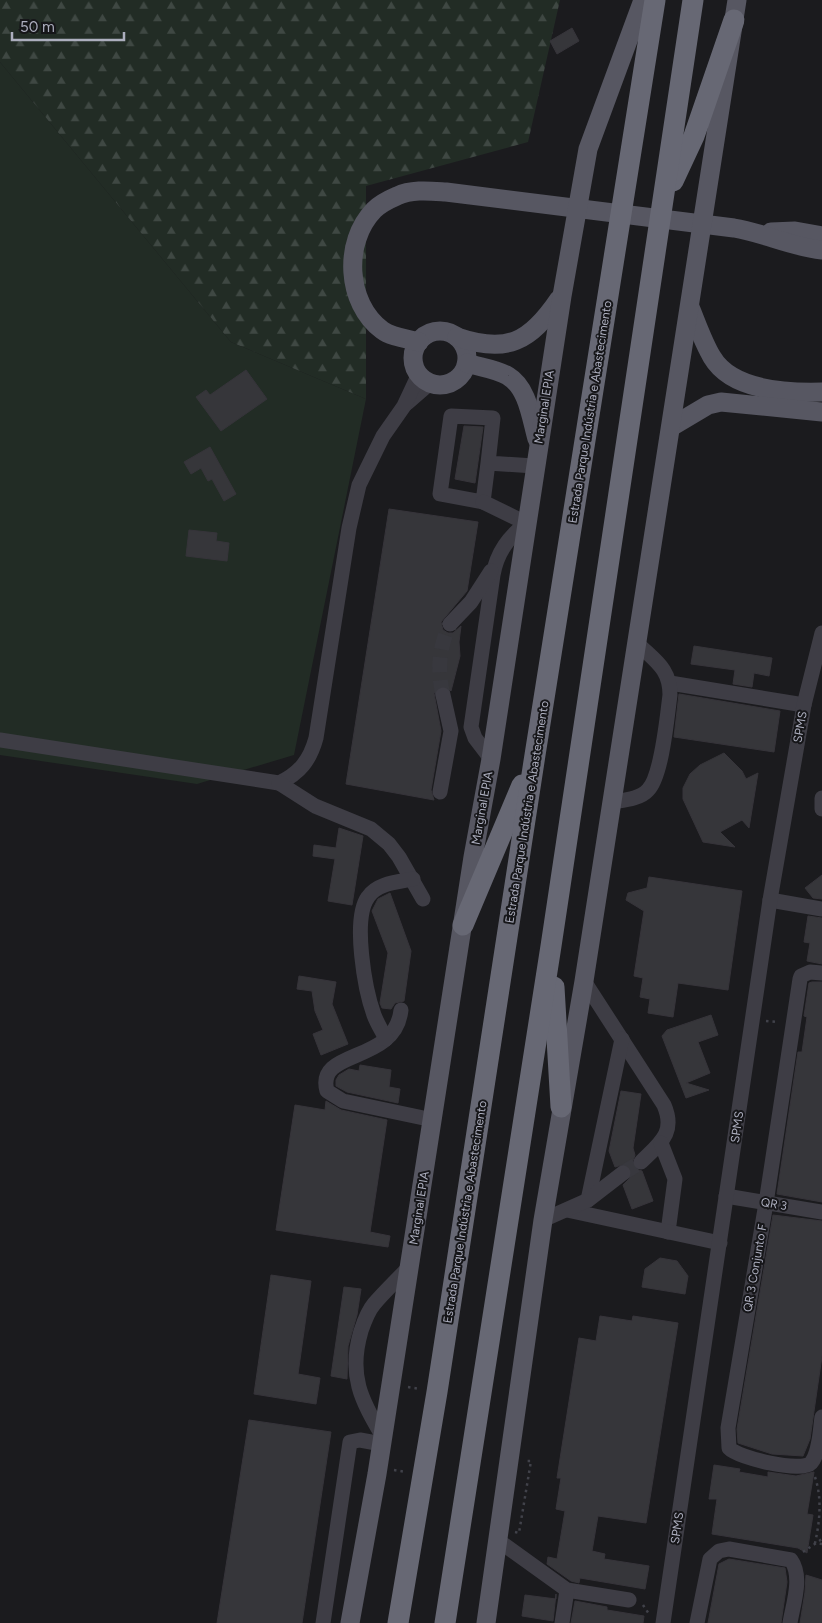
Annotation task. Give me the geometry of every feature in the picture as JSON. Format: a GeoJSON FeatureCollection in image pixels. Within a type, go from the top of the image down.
{"type":"FeatureCollection","features":[{"type":"Feature","properties":{"kind":"highway","name":"Estrada Parque Indústria e Abastecimento"},"geometry":{"type":"LineString","coordinates":[[398,1623],[437,1392],[535,755],[655,0]]}},
{"type":"Feature","properties":{"kind":"highway"},"geometry":{"type":"LineString","coordinates":[[445,1623],[551,946],[693,0]]}},
{"type":"Feature","properties":{"kind":"highway"},"geometry":{"type":"LineString","coordinates":[[663,201],[694,136],[736,10]]}},
{"type":"Feature","properties":{"kind":"highway"},"geometry":{"type":"LineString","coordinates":[[463,925],[535,755]]}},
{"type":"Feature","properties":{"kind":"highway"},"geometry":{"type":"LineString","coordinates":[[551,946],[561,1107]]}},
{"type":"Feature","properties":{"kind":"main road","name":"Marginal EPIA"},"geometry":{"type":"LineString","coordinates":[[350,1623],[382,1440],[473,857],[491,759],[534,466],[588,149],[643,0]]}},
{"type":"Feature","properties":{"kind":"main road"},"geometry":{"type":"LineString","coordinates":[[486,1623],[499,1541],[542,1220],[584,981],[736,10]]}},
{"type":"Feature","properties":{"kind":"main road"},"geometry":{"type":"LineString","coordinates":[[419,342],[383,332],[366,314],[355,291],[353,248],[359,232],[374,209],[398,195],[417,190],[734,228],[760,232],[792,244],[821,246]]}},
{"type":"Feature","properties":{"kind":"main road"},"geometry":{"type":"LineString","coordinates":[[457,337],[463,344],[467,362],[462,374],[454,382],[442,385],[424,379],[414,364],[414,352],[419,342],[427,335],[436,332],[447,332],[478,344],[504,345],[521,338],[538,327],[562,296]]}},
{"type":"Feature","properties":{"kind":"main road"},"geometry":{"type":"LineString","coordinates":[[690,307],[712,358],[730,377],[747,385],[802,393],[822,392]]}},
{"type":"Feature","properties":{"kind":"main road"},"geometry":{"type":"LineString","coordinates":[[467,362],[508,376],[520,388],[527,403],[538,445]]}},
{"type":"Feature","properties":{"kind":"main road"},"geometry":{"type":"LineString","coordinates":[[671,428],[708,405],[721,402],[822,412]]}},
{"type":"Feature","properties":{"kind":"street"},"geometry":{"type":"LineString","coordinates":[[279,783],[294,776],[312,753],[322,706],[349,528],[357,491],[367,465],[383,436],[424,379]]}},
{"type":"Feature","properties":{"kind":"street"},"geometry":{"type":"LineString","coordinates":[[450,624],[471,602],[510,536],[526,523],[483,502],[440,494],[451,416],[493,418],[483,502]]}},
{"type":"Feature","properties":{"kind":"street"},"geometry":{"type":"LineString","coordinates":[[488,463],[534,466]]}},
{"type":"Feature","properties":{"kind":"street"},"geometry":{"type":"LineString","coordinates":[[491,759],[472,733],[471,722],[495,563]]}},
{"type":"Feature","properties":{"kind":"street","name":"SPMS"},"geometry":{"type":"LineString","coordinates":[[663,1623],[770,900],[804,705],[822,633]]}},
{"type":"Feature","properties":{"kind":"street"},"geometry":{"type":"LineString","coordinates":[[612,802],[638,797],[648,791],[656,779],[670,695],[670,683],[665,670],[637,644]]}},
{"type":"Feature","properties":{"kind":"street"},"geometry":{"type":"LineString","coordinates":[[670,683],[804,705]]}},
{"type":"Feature","properties":{"kind":"street"},"geometry":{"type":"LineString","coordinates":[[440,792],[450,726],[443,695]]}},
{"type":"Feature","properties":{"kind":"street"},"geometry":{"type":"LineString","coordinates":[[450,726],[472,733]]}},
{"type":"Feature","properties":{"kind":"street"},"geometry":{"type":"LineString","coordinates":[[0,740],[279,783],[315,806],[372,829],[389,844],[413,879],[423,898]]}},
{"type":"Feature","properties":{"kind":"street"},"geometry":{"type":"LineString","coordinates":[[822,798],[822,808]]}},
{"type":"Feature","properties":{"kind":"street"},"geometry":{"type":"LineString","coordinates":[[386,1039],[374,1016],[367,989],[361,927],[363,907],[367,897],[373,891],[384,885],[413,879]]}},
{"type":"Feature","properties":{"kind":"street"},"geometry":{"type":"LineString","coordinates":[[770,900],[822,909]]}},
{"type":"Feature","properties":{"kind":"street","name":"QR 3 Conjunto F"},"geometry":{"type":"LineString","coordinates":[[822,973],[810,972],[801,976],[728,1428],[729,1448],[739,1455],[802,1467],[812,1462],[816,1453],[822,1417]]}},
{"type":"Feature","properties":{"kind":"street"},"geometry":{"type":"LineString","coordinates":[[584,981],[668,1114],[669,1125],[666,1135],[661,1143],[641,1162]]}},
{"type":"Feature","properties":{"kind":"street"},"geometry":{"type":"LineString","coordinates":[[401,1010],[396,1029],[386,1039],[362,1054],[334,1064],[330,1068],[326,1075],[327,1091],[343,1101],[433,1120]]}},
{"type":"Feature","properties":{"kind":"street"},"geometry":{"type":"LineString","coordinates":[[588,1200],[622,1040]]}},
{"type":"Feature","properties":{"kind":"street"},"geometry":{"type":"LineString","coordinates":[[661,1143],[675,1179],[668,1232]]}},
{"type":"Feature","properties":{"kind":"street"},"geometry":{"type":"LineString","coordinates":[[542,1220],[588,1200],[623,1173]]}},
{"type":"Feature","properties":{"kind":"street","name":"QR 3"},"geometry":{"type":"LineString","coordinates":[[726,1196],[822,1212]]}},
{"type":"Feature","properties":{"kind":"street"},"geometry":{"type":"LineString","coordinates":[[567,1210],[720,1242]]}},
{"type":"Feature","properties":{"kind":"street"},"geometry":{"type":"LineString","coordinates":[[323,1623],[350,1442],[382,1440],[365,1407],[358,1387],[355,1370],[358,1343],[364,1323],[373,1305],[409,1267]]}},
{"type":"Feature","properties":{"kind":"street"},"geometry":{"type":"LineString","coordinates":[[499,1541],[567,1590],[629,1600]]}},
{"type":"Feature","properties":{"kind":"street"},"geometry":{"type":"LineString","coordinates":[[697,1623],[707,1569],[714,1554],[729,1549],[791,1560],[796,1569],[797,1578],[790,1623]]}},
{"type":"Feature","properties":{"kind":"street"},"geometry":{"type":"LineString","coordinates":[[562,1623],[567,1590]]}},
{"type":"Feature","properties":{"kind":"path"},"geometry":{"type":"LineString","coordinates":[[752,1019],[793,1024]]}},
{"type":"Feature","properties":{"kind":"path"},"geometry":{"type":"LineString","coordinates":[[523,1519],[532,1461],[525,1461],[524,1470]]}},
{"type":"Feature","properties":{"kind":"path"},"geometry":{"type":"LineString","coordinates":[[518,1515],[521,1488]]}},
{"type":"Feature","properties":{"kind":"path"},"geometry":{"type":"LineString","coordinates":[[815,1543],[821,1516],[820,1489],[822,1489]]}},
{"type":"Feature","properties":{"kind":"path"},"geometry":{"type":"LineString","coordinates":[[791,1560],[822,1539]]}},
{"type":"Feature","properties":{"kind":"path"},"geometry":{"type":"LineString","coordinates":[[815,1543],[822,1544]]}},
{"type":"Feature","properties":{"kind":"green space"},"geometry":{"type":"Polygon","coordinates":[[[0,0],[560,0],[528,142],[366,186],[366,399],[231,342],[0,62],[0,0]]]}},
{"type":"Feature","properties":{"kind":"green space"},"geometry":{"type":"Polygon","coordinates":[[[0,62],[231,342],[366,399],[294,755],[197,784],[0,755],[0,62]]]}},
{"type":"Feature","properties":{"kind":"building"},"geometry":{"type":"Polygon","coordinates":[[[572,28],[579,41],[557,54],[550,41],[572,28]]]}},
{"type":"Feature","properties":{"kind":"building"},"geometry":{"type":"Polygon","coordinates":[[[246,370],[267,399],[221,431],[196,397],[206,390],[210,395],[246,370]]]}},
{"type":"Feature","properties":{"kind":"building"},"geometry":{"type":"Polygon","coordinates":[[[464,426],[483,427],[475,483],[455,479],[464,426]]]}},
{"type":"Feature","properties":{"kind":"building"},"geometry":{"type":"Polygon","coordinates":[[[210,447],[236,494],[224,501],[212,479],[208,481],[201,468],[191,474],[184,462],[210,447]]]}},
{"type":"Feature","properties":{"kind":"building"},"geometry":{"type":"Polygon","coordinates":[[[389,509],[478,522],[467,591],[441,622],[443,630],[448,633],[453,633],[461,626],[460,656],[451,691],[446,686],[441,686],[434,693],[441,731],[431,790],[434,800],[346,784],[389,509]]]}},
{"type":"Feature","properties":{"kind":"building"},"geometry":{"type":"Polygon","coordinates":[[[189,530],[217,533],[216,541],[229,543],[227,561],[186,556],[189,530]]]}},
{"type":"Feature","properties":{"kind":"building"},"geometry":{"type":"Polygon","coordinates":[[[694,646],[772,658],[769,676],[754,673],[752,687],[733,684],[735,670],[691,664],[694,646]]]}},
{"type":"Feature","properties":{"kind":"building"},"geometry":{"type":"Polygon","coordinates":[[[679,694],[780,711],[774,752],[674,737],[679,694]]]}},
{"type":"Feature","properties":{"kind":"building"},"geometry":{"type":"Polygon","coordinates":[[[724,753],[742,771],[746,779],[758,773],[749,828],[742,820],[720,832],[735,847],[703,842],[683,799],[683,788],[690,774],[700,765],[724,753]]]}},
{"type":"Feature","properties":{"kind":"building"},"geometry":{"type":"Polygon","coordinates":[[[339,828],[363,836],[352,905],[328,901],[335,859],[313,856],[314,845],[336,848],[339,828]]]}},
{"type":"Feature","properties":{"kind":"building"},"geometry":{"type":"Polygon","coordinates":[[[822,875],[822,899],[813,898],[805,888],[822,875]]]}},
{"type":"Feature","properties":{"kind":"building"},"geometry":{"type":"Polygon","coordinates":[[[649,877],[742,891],[728,990],[678,983],[673,1017],[648,1013],[650,999],[640,997],[643,978],[634,976],[644,911],[626,900],[628,893],[647,888],[649,877]]]}},
{"type":"Feature","properties":{"kind":"building"},"geometry":{"type":"Polygon","coordinates":[[[390,893],[411,951],[404,1001],[395,1003],[391,1009],[382,1008],[380,1003],[388,953],[372,911],[378,899],[390,893]]]}},
{"type":"Feature","properties":{"kind":"building"},"geometry":{"type":"Polygon","coordinates":[[[808,916],[822,918],[822,964],[807,961],[810,943],[804,942],[808,916]]]}},
{"type":"Feature","properties":{"kind":"building"},"geometry":{"type":"Polygon","coordinates":[[[299,976],[336,982],[332,1004],[348,1044],[321,1055],[313,1034],[323,1030],[315,1011],[312,991],[297,989],[299,976]]]}},
{"type":"Feature","properties":{"kind":"building"},"geometry":{"type":"Polygon","coordinates":[[[822,982],[822,1202],[777,1194],[798,1052],[802,1052],[807,1017],[804,1016],[809,983],[822,982]]]}},
{"type":"Feature","properties":{"kind":"building"},"geometry":{"type":"Polygon","coordinates":[[[711,1015],[718,1035],[698,1042],[710,1073],[686,1083],[709,1090],[686,1098],[662,1036],[667,1030],[711,1015]]]}},
{"type":"Feature","properties":{"kind":"building"},"geometry":{"type":"Polygon","coordinates":[[[360,1065],[391,1070],[389,1087],[400,1089],[398,1103],[347,1092],[336,1086],[336,1080],[339,1075],[349,1069],[359,1071],[360,1065]]]}},
{"type":"Feature","properties":{"kind":"building"},"geometry":{"type":"Polygon","coordinates":[[[621,1091],[641,1094],[633,1148],[635,1155],[632,1164],[635,1169],[642,1171],[653,1201],[632,1209],[623,1185],[631,1177],[632,1171],[626,1164],[615,1167],[609,1151],[621,1091]]]}},
{"type":"Feature","properties":{"kind":"building"},"geometry":{"type":"Polygon","coordinates":[[[326,1101],[341,1110],[387,1120],[370,1232],[390,1236],[388,1247],[276,1230],[295,1105],[325,1110],[326,1101]]]}},
{"type":"Feature","properties":{"kind":"building"},"geometry":{"type":"Polygon","coordinates":[[[773,1215],[822,1221],[822,1356],[810,1439],[803,1456],[772,1454],[738,1443],[737,1429],[773,1215]]]}},
{"type":"Feature","properties":{"kind":"building"},"geometry":{"type":"Polygon","coordinates":[[[660,1258],[677,1261],[688,1276],[685,1294],[642,1287],[645,1269],[660,1258]]]}},
{"type":"Feature","properties":{"kind":"building"},"geometry":{"type":"Polygon","coordinates":[[[271,1275],[311,1281],[298,1374],[320,1378],[316,1404],[254,1394],[271,1275]]]}},
{"type":"Feature","properties":{"kind":"building"},"geometry":{"type":"Polygon","coordinates":[[[344,1287],[361,1289],[357,1315],[348,1346],[347,1379],[331,1376],[344,1287]]]}},
{"type":"Feature","properties":{"kind":"building"},"geometry":{"type":"Polygon","coordinates":[[[600,1316],[632,1321],[633,1316],[678,1323],[646,1523],[598,1516],[592,1551],[605,1554],[604,1559],[649,1566],[645,1589],[580,1578],[579,1583],[571,1581],[547,1564],[548,1557],[557,1559],[565,1511],[556,1509],[561,1478],[557,1478],[579,1338],[596,1341],[600,1316]]]}},
{"type":"Feature","properties":{"kind":"building"},"geometry":{"type":"Polygon","coordinates":[[[249,1420],[331,1432],[302,1623],[217,1623],[249,1420]]]}},
{"type":"Feature","properties":{"kind":"building"},"geometry":{"type":"Polygon","coordinates":[[[714,1465],[740,1469],[739,1472],[768,1477],[768,1472],[796,1476],[814,1472],[807,1514],[813,1515],[807,1553],[798,1548],[712,1534],[717,1499],[709,1499],[714,1465]]]}},
{"type":"Feature","properties":{"kind":"building"},"geometry":{"type":"Polygon","coordinates":[[[729,1559],[785,1568],[787,1582],[781,1623],[708,1623],[719,1564],[729,1559]]]}},
{"type":"Feature","properties":{"kind":"building"},"geometry":{"type":"Polygon","coordinates":[[[806,1575],[822,1580],[822,1623],[800,1623],[806,1575]]]}},
{"type":"Feature","properties":{"kind":"building"},"geometry":{"type":"Polygon","coordinates":[[[525,1595],[555,1599],[553,1621],[522,1616],[525,1595]]]}},
{"type":"Feature","properties":{"kind":"building"},"geometry":{"type":"Polygon","coordinates":[[[575,1601],[607,1607],[607,1610],[644,1616],[643,1623],[571,1623],[575,1601]]]}},
{"type":"Feature","properties":{"kind":"tunnel"},"geometry":{"type":"LineString","coordinates":[[443,695],[440,659],[443,641],[450,624]]}},
{"type":"Feature","properties":{"kind":"tunnel"},"geometry":{"type":"LineString","coordinates":[[623,1173],[641,1162]]}}]}
